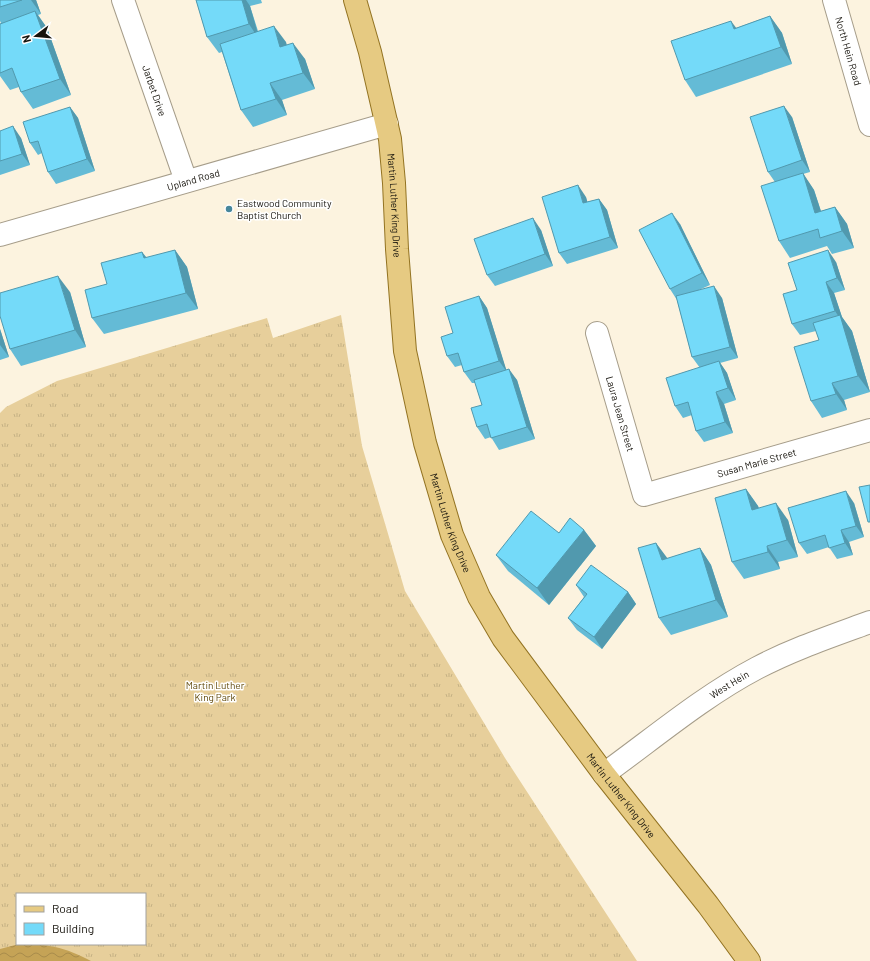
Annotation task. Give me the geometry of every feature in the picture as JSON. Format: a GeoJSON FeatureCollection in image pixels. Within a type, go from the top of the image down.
{"type":"FeatureCollection","features":[{"type":"Feature","properties":{"kind":"main road","name":"Martin Luther King Drive"},"geometry":{"type":"LineString","coordinates":[[355,0],[370,52],[387,124],[394,183],[397,249],[405,351],[425,443],[452,536],[479,598],[503,638],[604,774],[708,905],[749,961]]}},
{"type":"Feature","properties":{"kind":"street","name":"Jarbet Drive"},"geometry":{"type":"LineString","coordinates":[[123,0],[186,182]]}},
{"type":"Feature","properties":{"kind":"street","name":"North Hein Road"},"geometry":{"type":"LineString","coordinates":[[834,0],[870,125]]}},
{"type":"Feature","properties":{"kind":"street","name":"Upland Road"},"geometry":{"type":"LineString","coordinates":[[0,235],[387,124]]}},
{"type":"Feature","properties":{"kind":"street","name":"Laura Jean Street"},"geometry":{"type":"LineString","coordinates":[[596,333],[644,495]]}},
{"type":"Feature","properties":{"kind":"street","name":"Susan Marie Street"},"geometry":{"type":"LineString","coordinates":[[644,495],[870,430]]}},
{"type":"Feature","properties":{"kind":"street","name":"West Hein"},"geometry":{"type":"LineString","coordinates":[[604,774],[691,709],[756,668],[793,650],[870,622]]}},
{"type":"Feature","properties":{"kind":"green space","name":"Martin Luther King Park"},"geometry":{"type":"Polygon","coordinates":[[[341,315],[362,446],[405,591],[505,758],[637,961],[0,961],[0,413],[6,407],[57,381],[267,318],[273,338],[341,315]]]}},
{"type":"Feature","properties":{"kind":"water"},"geometry":{"type":"Polygon","coordinates":[[[16,945],[56,947],[73,952],[91,961],[0,961],[0,949],[16,945]]]}},
{"type":"Feature","properties":{"kind":"building"},"geometry":{"type":"Polygon","coordinates":[[[0,0],[22,0],[0,7],[0,0]]]}},
{"type":"Feature","properties":{"kind":"building"},"geometry":{"type":"Polygon","coordinates":[[[196,0],[242,0],[249,24],[207,37],[196,0]]]}},
{"type":"Feature","properties":{"kind":"building"},"geometry":{"type":"Polygon","coordinates":[[[35,11],[60,79],[21,92],[12,68],[0,73],[0,24],[35,11]]]}},
{"type":"Feature","properties":{"kind":"building"},"geometry":{"type":"Polygon","coordinates":[[[770,16],[781,47],[685,80],[671,41],[731,21],[734,29],[770,16]]]}},
{"type":"Feature","properties":{"kind":"building"},"geometry":{"type":"Polygon","coordinates":[[[274,26],[280,47],[293,43],[303,73],[270,83],[276,99],[241,110],[220,44],[274,26]]]}},
{"type":"Feature","properties":{"kind":"building"},"geometry":{"type":"Polygon","coordinates":[[[784,106],[802,160],[768,172],[750,117],[784,106]]]}},
{"type":"Feature","properties":{"kind":"building"},"geometry":{"type":"Polygon","coordinates":[[[70,107],[87,159],[48,172],[38,141],[30,143],[23,122],[70,107]]]}},
{"type":"Feature","properties":{"kind":"building"},"geometry":{"type":"Polygon","coordinates":[[[13,126],[22,154],[0,161],[0,131],[13,126]]]}},
{"type":"Feature","properties":{"kind":"building"},"geometry":{"type":"Polygon","coordinates":[[[803,173],[815,213],[835,207],[842,231],[820,238],[818,229],[779,241],[761,186],[803,173]]]}},
{"type":"Feature","properties":{"kind":"building"},"geometry":{"type":"Polygon","coordinates":[[[578,185],[583,203],[599,199],[610,237],[559,253],[542,197],[578,185]]]}},
{"type":"Feature","properties":{"kind":"building"},"geometry":{"type":"Polygon","coordinates":[[[672,213],[702,273],[670,289],[639,230],[672,213]]]}},
{"type":"Feature","properties":{"kind":"building"},"geometry":{"type":"Polygon","coordinates":[[[533,218],[545,254],[487,275],[474,239],[533,218]]]}},
{"type":"Feature","properties":{"kind":"building"},"geometry":{"type":"Polygon","coordinates":[[[175,250],[186,293],[92,318],[85,290],[107,284],[101,263],[142,252],[144,258],[175,250]]]}},
{"type":"Feature","properties":{"kind":"building"},"geometry":{"type":"Polygon","coordinates":[[[828,250],[837,278],[826,282],[835,311],[792,324],[783,294],[797,290],[788,263],[828,250]]]}},
{"type":"Feature","properties":{"kind":"building"},"geometry":{"type":"Polygon","coordinates":[[[58,276],[75,330],[10,349],[0,316],[0,293],[58,276]]]}},
{"type":"Feature","properties":{"kind":"building"},"geometry":{"type":"Polygon","coordinates":[[[714,286],[730,347],[692,357],[676,296],[714,286]]]}},
{"type":"Feature","properties":{"kind":"building"},"geometry":{"type":"Polygon","coordinates":[[[479,296],[499,361],[464,372],[458,353],[447,356],[441,337],[453,333],[445,307],[479,296]]]}},
{"type":"Feature","properties":{"kind":"building"},"geometry":{"type":"Polygon","coordinates":[[[840,315],[858,376],[832,383],[836,394],[811,401],[794,347],[819,340],[813,323],[840,315]]]}},
{"type":"Feature","properties":{"kind":"building"},"geometry":{"type":"Polygon","coordinates":[[[719,361],[728,388],[716,392],[725,422],[696,431],[688,402],[675,406],[666,378],[719,361]]]}},
{"type":"Feature","properties":{"kind":"building"},"geometry":{"type":"Polygon","coordinates":[[[509,369],[527,427],[491,438],[487,424],[477,427],[471,408],[482,405],[474,380],[509,369]]]}},
{"type":"Feature","properties":{"kind":"building"},"geometry":{"type":"Polygon","coordinates":[[[870,485],[870,522],[868,522],[859,487],[870,485]]]}},
{"type":"Feature","properties":{"kind":"building"},"geometry":{"type":"Polygon","coordinates":[[[746,489],[752,510],[776,503],[787,540],[767,546],[768,552],[732,562],[715,498],[746,489]]]}},
{"type":"Feature","properties":{"kind":"building"},"geometry":{"type":"Polygon","coordinates":[[[846,491],[856,526],[841,530],[845,543],[829,548],[825,535],[799,543],[788,508],[846,491]]]}},
{"type":"Feature","properties":{"kind":"building"},"geometry":{"type":"Polygon","coordinates":[[[531,511],[559,533],[570,518],[584,530],[537,588],[496,555],[531,511]]]}},
{"type":"Feature","properties":{"kind":"building"},"geometry":{"type":"Polygon","coordinates":[[[656,543],[662,560],[700,548],[716,600],[659,618],[638,548],[656,543]]]}},
{"type":"Feature","properties":{"kind":"building"},"geometry":{"type":"Polygon","coordinates":[[[591,565],[628,592],[594,637],[568,618],[587,594],[576,585],[591,565]]]}},
{"type":"Feature","properties":{"kind":"place","name":"Eastwood Community Baptist Church"},"geometry":{"type":"Point","coordinates":[229,209]}}]}
